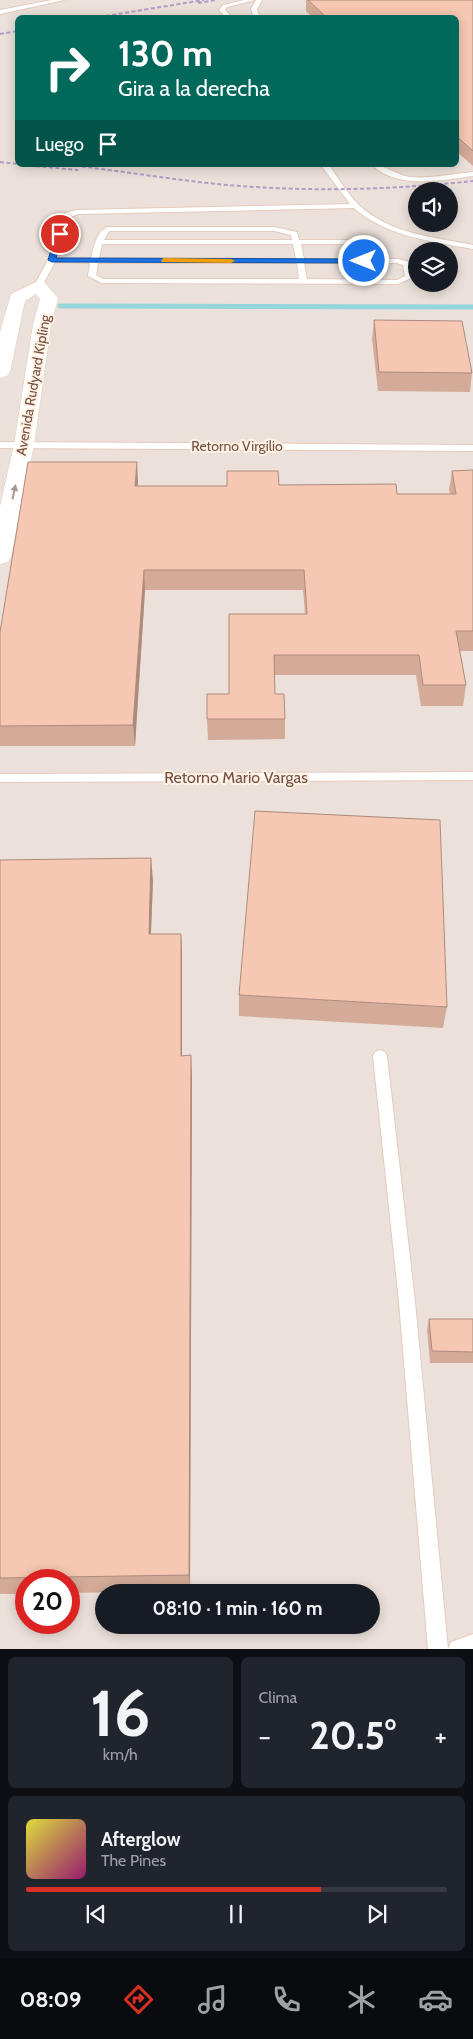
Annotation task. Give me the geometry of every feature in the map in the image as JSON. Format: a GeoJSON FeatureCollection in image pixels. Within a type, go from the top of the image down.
{"type":"FeatureCollection","features":[{"type":"Feature","properties":{"kind":"street","name":"Avenida Rudyard Kipling"},"geometry":{"type":"LineString","coordinates":[[0,372],[17,298],[38,286],[49,298],[42,325],[24,445],[0,557]]}},
{"type":"Feature","properties":{"kind":"street"},"geometry":{"type":"LineString","coordinates":[[10,325],[42,325]]}},
{"type":"Feature","properties":{"kind":"lane"},"geometry":{"type":"LineString","coordinates":[[0,12],[61,0]]}},
{"type":"Feature","properties":{"kind":"lane"},"geometry":{"type":"LineString","coordinates":[[227,15],[222,10],[225,6],[252,0]]}},
{"type":"Feature","properties":{"kind":"lane"},"geometry":{"type":"LineString","coordinates":[[256,15],[254,9],[259,0]]}},
{"type":"Feature","properties":{"kind":"lane"},"geometry":{"type":"LineString","coordinates":[[327,167],[356,206],[384,226],[473,247]]}},
{"type":"Feature","properties":{"kind":"lane"},"geometry":{"type":"LineString","coordinates":[[378,167],[387,174],[407,179],[473,174]]}},
{"type":"Feature","properties":{"kind":"lane"},"geometry":{"type":"LineString","coordinates":[[38,286],[52,260],[63,221],[68,215],[77,212],[356,206]]}},
{"type":"Feature","properties":{"kind":"lane"},"geometry":{"type":"LineString","coordinates":[[52,260],[95,260],[217,271],[304,281],[398,282],[404,281],[408,277],[406,264],[402,262],[364,261],[300,261],[217,271],[98,280],[92,276],[95,260],[102,232],[107,229],[274,229],[294,234],[297,242],[300,261],[304,281]]}},
{"type":"Feature","properties":{"kind":"lane"},"geometry":{"type":"LineString","coordinates":[[100,242],[359,243],[364,261]]}},
{"type":"Feature","properties":{"kind":"lane"},"geometry":{"type":"LineString","coordinates":[[216,242],[217,271]]}},
{"type":"Feature","properties":{"kind":"lane","name":"Retorno Virgilio"},"geometry":{"type":"LineString","coordinates":[[0,444],[473,448]]}},
{"type":"Feature","properties":{"kind":"lane","name":"Retorno Mario Vargas"},"geometry":{"type":"LineString","coordinates":[[0,778],[473,776]]}},
{"type":"Feature","properties":{"kind":"lane"},"geometry":{"type":"LineString","coordinates":[[380,1056],[407,1302],[438,1649]]}},
{"type":"Feature","properties":{"kind":"lane"},"geometry":{"type":"LineString","coordinates":[[458,1649],[473,1644]]}},
{"type":"Feature","properties":{"kind":"shaded area"},"geometry":{"type":"Polygon","coordinates":[[[0,0],[473,0],[473,1649],[0,1649],[0,0]]]}},
{"type":"Feature","properties":{"kind":"building"},"geometry":{"type":"Polygon","coordinates":[[[308,0],[473,0],[473,151],[459,139],[459,15],[324,15],[308,0]]]}},
{"type":"Feature","properties":{"kind":"building"},"geometry":{"type":"Polygon","coordinates":[[[374,320],[462,321],[472,373],[379,372],[374,320]]]}},
{"type":"Feature","properties":{"kind":"building"},"geometry":{"type":"Polygon","coordinates":[[[28,462],[137,462],[135,486],[227,486],[227,471],[278,471],[279,485],[396,484],[397,494],[456,494],[452,471],[473,470],[473,631],[456,631],[466,685],[423,685],[419,655],[274,655],[275,694],[284,694],[285,719],[207,719],[207,694],[229,694],[229,614],[307,614],[304,570],[144,570],[133,725],[0,726],[0,632],[28,462]]]}},
{"type":"Feature","properties":{"kind":"building"},"geometry":{"type":"Polygon","coordinates":[[[255,811],[440,820],[447,1007],[239,995],[255,811]]]}},
{"type":"Feature","properties":{"kind":"building"},"geometry":{"type":"Polygon","coordinates":[[[151,858],[149,934],[181,934],[181,1056],[191,1055],[189,1575],[80,1577],[80,1569],[15,1569],[15,1578],[0,1578],[0,860],[151,858]]]}},
{"type":"Feature","properties":{"kind":"building"},"geometry":{"type":"Polygon","coordinates":[[[429,1319],[473,1319],[473,1352],[432,1351],[429,1319]]]}},
{"type":"Feature","properties":{"kind":"waterway"},"geometry":{"type":"LineString","coordinates":[[60,306],[473,307]]}},
{"type":"Feature","properties":{"kind":"railway"},"geometry":{"type":"LineString","coordinates":[[112,15],[204,0]]}},
{"type":"Feature","properties":{"kind":"railway"},"geometry":{"type":"LineString","coordinates":[[198,3],[216,0]]}},
{"type":"Feature","properties":{"kind":"railway"},"geometry":{"type":"LineString","coordinates":[[0,34],[15,32]]}},
{"type":"Feature","properties":{"kind":"railway"},"geometry":{"type":"LineString","coordinates":[[0,162],[15,164]]}},
{"type":"Feature","properties":{"kind":"railway"},"geometry":{"type":"LineString","coordinates":[[45,167],[78,170]]}},
{"type":"Feature","properties":{"kind":"railway"},"geometry":{"type":"LineString","coordinates":[[84,167],[207,183],[288,189],[381,188],[473,181]]}},
{"type":"Feature","properties":{"kind":"slow traffic"},"geometry":{"type":"LineString","coordinates":[[163,260],[231,261]]}},
{"type":"Feature","properties":{"kind":"route"},"geometry":{"type":"LineString","coordinates":[[60,234],[52,260],[364,261]]}}]}
